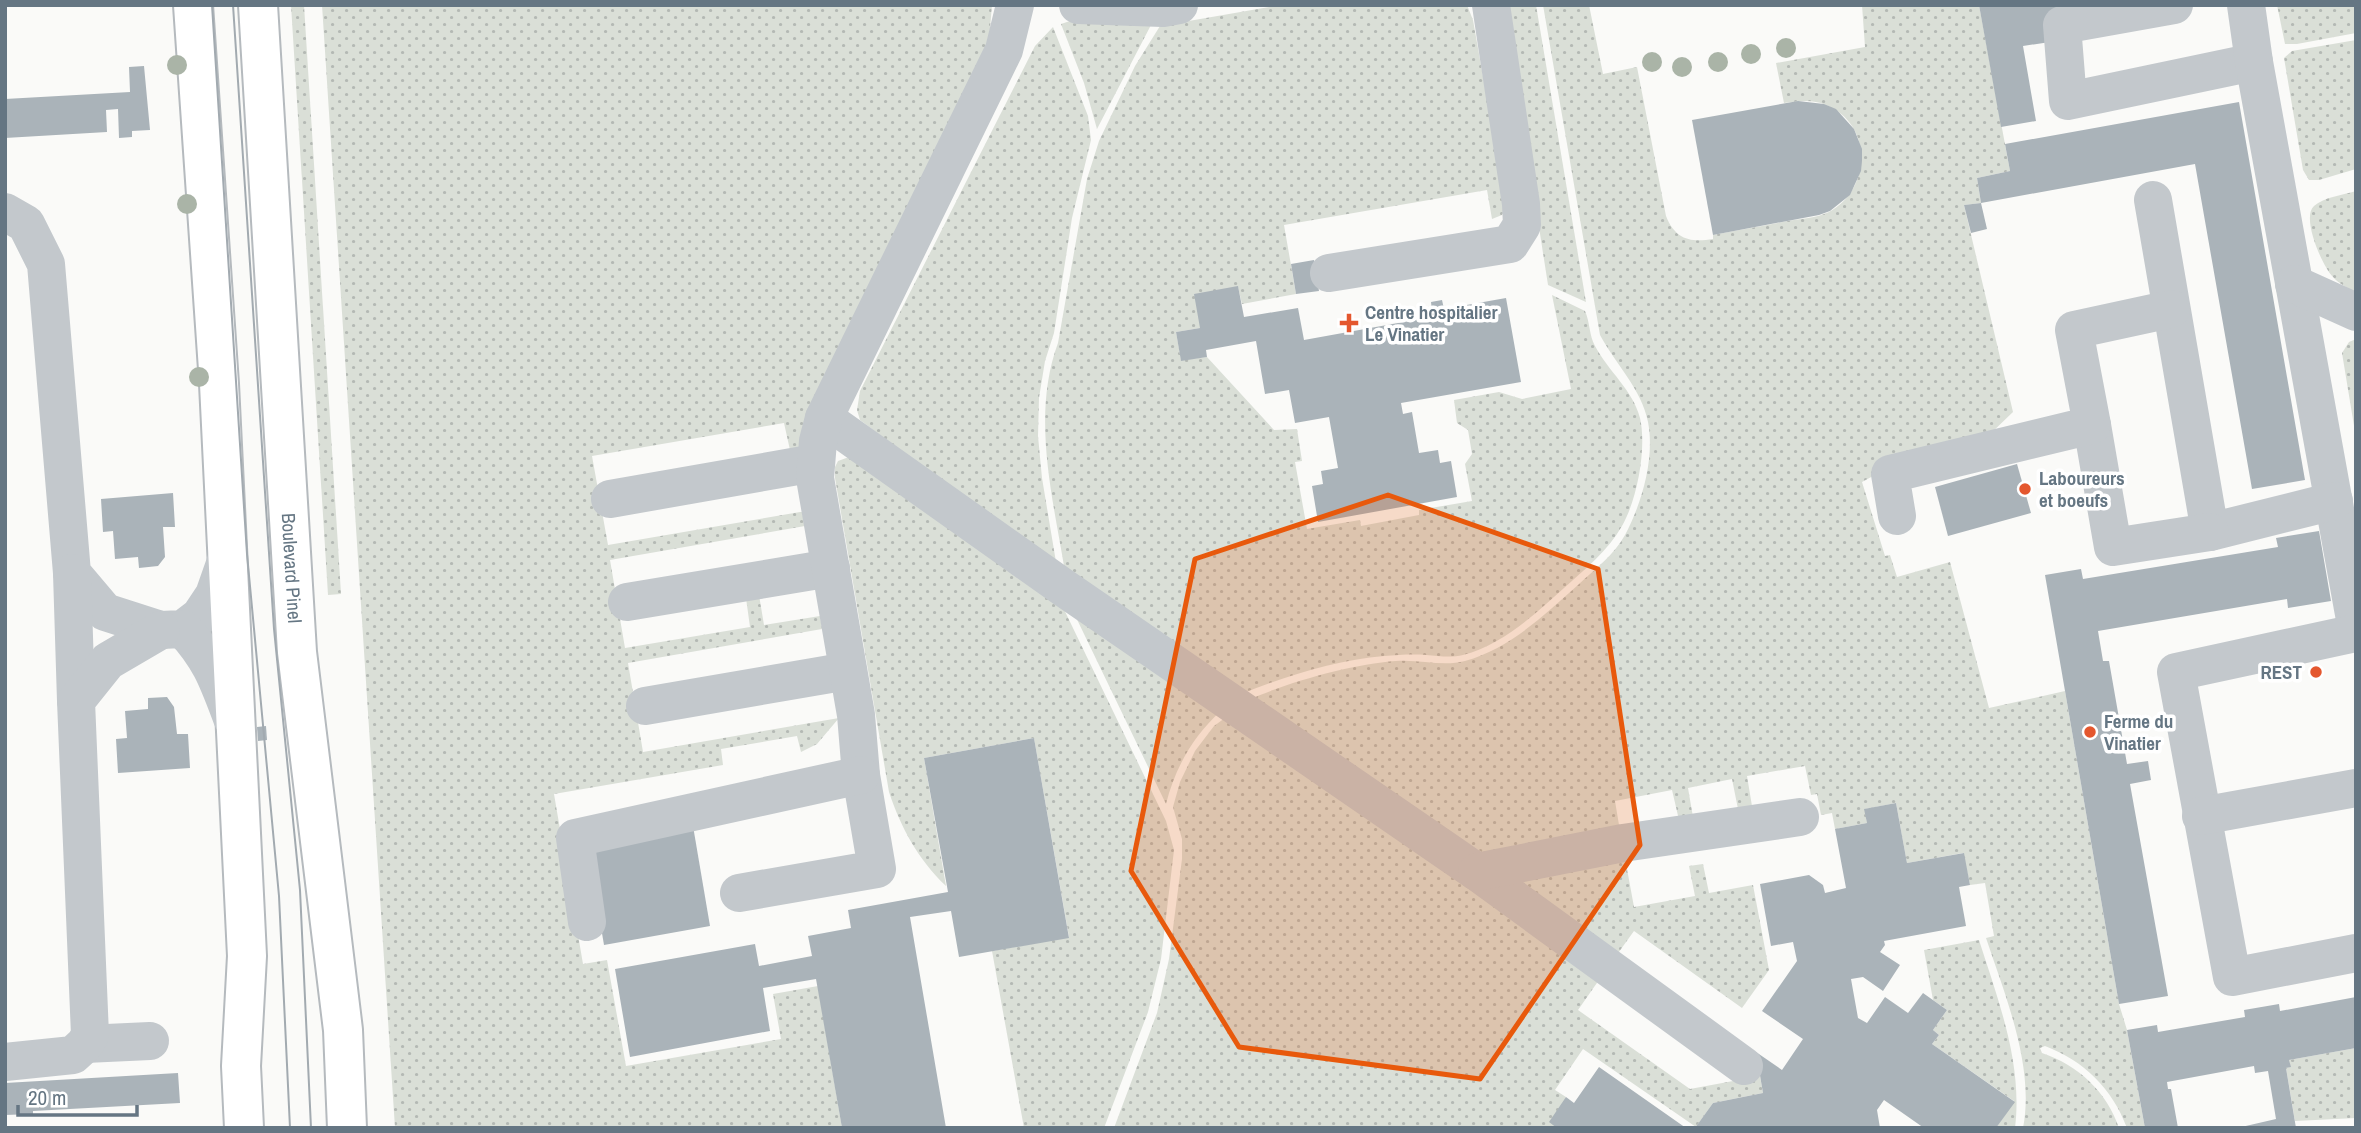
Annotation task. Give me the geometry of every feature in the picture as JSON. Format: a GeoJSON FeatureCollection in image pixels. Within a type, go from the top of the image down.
{"type":"FeatureCollection","features":[{"type":"Feature","properties":{"kind":"main road"},"geometry":{"type":"LineString","coordinates":[[193,5],[219,384],[247,956],[241,1066],[244,1128]]}},
{"type":"Feature","properties":{"kind":"main road","name":"Boulevard Pinel"},"geometry":{"type":"LineString","coordinates":[[258,5],[297,652],[343,1030],[346,1128]]}},
{"type":"Feature","properties":{"kind":"lane"},"geometry":{"type":"LineString","coordinates":[[739,894],[877,869],[862,775],[856,715],[815,478],[815,463],[824,418],[1004,50],[1015,5]]}},
{"type":"Feature","properties":{"kind":"lane"},"geometry":{"type":"LineString","coordinates":[[1078,5],[1163,8],[1179,5]]}},
{"type":"Feature","properties":{"kind":"lane"},"geometry":{"type":"LineString","coordinates":[[1329,273],[1510,244],[1522,225],[1491,5]]}},
{"type":"Feature","properties":{"kind":"lane"},"geometry":{"type":"LineString","coordinates":[[2174,5],[2062,25],[2068,101],[2254,62]]}},
{"type":"Feature","properties":{"kind":"lane"},"geometry":{"type":"LineString","coordinates":[[2246,5],[2356,625]]}},
{"type":"Feature","properties":{"kind":"lane"},"geometry":{"type":"LineString","coordinates":[[2153,200],[2210,532]]}},
{"type":"Feature","properties":{"kind":"lane"},"geometry":{"type":"LineString","coordinates":[[5,212],[26,224],[46,264],[72,573],[90,1006],[90,1035],[73,1055],[5,1062]]}},
{"type":"Feature","properties":{"kind":"lane"},"geometry":{"type":"LineString","coordinates":[[2294,284],[2356,312]]}},
{"type":"Feature","properties":{"kind":"lane"},"geometry":{"type":"LineString","coordinates":[[2171,309],[2074,330],[2113,547],[2210,532],[2334,501]]}},
{"type":"Feature","properties":{"kind":"lane"},"geometry":{"type":"LineString","coordinates":[[824,418],[1076,596],[1477,872],[1744,1066]]}},
{"type":"Feature","properties":{"kind":"lane"},"geometry":{"type":"LineString","coordinates":[[1897,516],[1890,474],[2092,425]]}},
{"type":"Feature","properties":{"kind":"lane"},"geometry":{"type":"LineString","coordinates":[[610,499],[815,463]]}},
{"type":"Feature","properties":{"kind":"lane"},"geometry":{"type":"LineString","coordinates":[[76,701],[108,661],[200,616],[215,595],[227,558]]}},
{"type":"Feature","properties":{"kind":"lane"},"geometry":{"type":"LineString","coordinates":[[627,602],[831,568]]}},
{"type":"Feature","properties":{"kind":"lane"},"geometry":{"type":"LineString","coordinates":[[72,573],[105,612],[172,629],[201,648],[211,664],[236,730]]}},
{"type":"Feature","properties":{"kind":"lane"},"geometry":{"type":"LineString","coordinates":[[2356,633],[2176,672],[2232,977],[2356,953]]}},
{"type":"Feature","properties":{"kind":"lane"},"geometry":{"type":"LineString","coordinates":[[645,706],[848,671]]}},
{"type":"Feature","properties":{"kind":"lane"},"geometry":{"type":"LineString","coordinates":[[587,922],[575,838],[862,775]]}},
{"type":"Feature","properties":{"kind":"lane"},"geometry":{"type":"LineString","coordinates":[[2201,816],[2356,788]]}},
{"type":"Feature","properties":{"kind":"lane"},"geometry":{"type":"LineString","coordinates":[[1477,872],[1623,843],[1800,817]]}},
{"type":"Feature","properties":{"kind":"lane"},"geometry":{"type":"LineString","coordinates":[[85,1044],[150,1041]]}},
{"type":"Feature","properties":{"kind":"highlighted area"},"geometry":{"type":"Polygon","coordinates":[[[1388,495],[1598,569],[1640,845],[1480,1079],[1239,1047],[1131,871],[1195,559],[1388,495]]]}},
{"type":"Feature","properties":{"kind":"shaded area"},"geometry":{"type":"Polygon","coordinates":[[[291,5],[304,5],[341,594],[328,595],[291,5]]]}},
{"type":"Feature","properties":{"kind":"shaded area"},"geometry":{"type":"Polygon","coordinates":[[[322,5],[992,5],[988,52],[801,446],[790,450],[784,423],[592,456],[608,545],[800,512],[805,526],[610,560],[625,648],[750,627],[746,598],[759,595],[764,625],[820,616],[822,629],[628,663],[643,752],[839,718],[817,744],[801,752],[797,736],[721,749],[723,765],[554,794],[583,964],[607,960],[626,1066],[781,1039],[773,994],[818,986],[842,1128],[395,1128],[322,5]]]}},
{"type":"Feature","properties":{"kind":"shaded area"},"geometry":{"type":"Polygon","coordinates":[[[1280,5],[1467,5],[1473,20],[1506,207],[1502,215],[1492,219],[1487,190],[1284,225],[1296,294],[1242,304],[1238,287],[1200,328],[1176,332],[1181,360],[1207,357],[1274,430],[1297,429],[1302,461],[1295,462],[1307,529],[1360,520],[1361,526],[1419,515],[1419,510],[1472,501],[1465,464],[1472,454],[1468,430],[1457,423],[1454,400],[1499,392],[1522,399],[1571,389],[1552,295],[1585,311],[1595,346],[1637,408],[1642,444],[1632,502],[1616,535],[1580,574],[1505,636],[1463,655],[1400,655],[1348,661],[1293,675],[1241,694],[1065,572],[1050,486],[1045,428],[1046,399],[1087,179],[1099,141],[1135,66],[1160,26],[1280,5]]]}},
{"type":"Feature","properties":{"kind":"shaded area"},"geometry":{"type":"Polygon","coordinates":[[[1509,5],[1536,5],[1586,302],[1548,285],[1506,16],[1509,5]]]}},
{"type":"Feature","properties":{"kind":"shaded area"},"geometry":{"type":"Polygon","coordinates":[[[1543,5],[1589,5],[1603,74],[1637,67],[1666,216],[1674,230],[1684,238],[1697,240],[1713,239],[1713,235],[1824,214],[1843,202],[1853,188],[1861,157],[1859,141],[1852,127],[1841,114],[1821,103],[1784,103],[1776,63],[1865,47],[1862,5],[1979,5],[2010,171],[1977,178],[1981,203],[1964,205],[2013,412],[1988,436],[1899,462],[1862,482],[1885,556],[1890,555],[1897,577],[1950,562],[1989,708],[2065,691],[2119,1004],[2127,1030],[2145,1128],[2127,1128],[2113,1100],[2095,1078],[2072,1060],[2045,1046],[2040,1048],[2042,1053],[2068,1065],[2090,1082],[2107,1103],[2119,1128],[2023,1128],[2026,1105],[2022,1056],[1986,938],[1994,936],[1985,883],[1970,885],[1963,853],[1907,863],[1896,803],[1865,809],[1867,823],[1835,829],[1832,813],[1821,815],[1817,794],[1811,795],[1805,766],[1747,776],[1752,806],[1738,809],[1732,779],[1688,788],[1693,817],[1679,820],[1672,790],[1615,801],[1620,831],[1483,853],[1248,700],[1301,681],[1360,666],[1405,661],[1457,663],[1482,655],[1512,639],[1565,596],[1610,555],[1621,542],[1631,522],[1646,480],[1650,450],[1648,422],[1634,388],[1600,335],[1543,5]]]}},
{"type":"Feature","properties":{"kind":"shaded area"},"geometry":{"type":"Polygon","coordinates":[[[2277,5],[2356,5],[2356,33],[2285,44],[2277,5]]]}},
{"type":"Feature","properties":{"kind":"shaded area"},"geometry":{"type":"Polygon","coordinates":[[[1070,21],[1151,25],[1097,129],[1084,83],[1061,24],[1070,21]]]}},
{"type":"Feature","properties":{"kind":"shaded area"},"geometry":{"type":"Polygon","coordinates":[[[1053,27],[1088,116],[1091,140],[1072,218],[1054,333],[1045,361],[1039,398],[1038,436],[1042,478],[1057,568],[860,420],[857,410],[860,391],[1035,46],[1053,27]]]}},
{"type":"Feature","properties":{"kind":"shaded area"},"geometry":{"type":"Polygon","coordinates":[[[2356,40],[2356,169],[2319,180],[2309,180],[2303,170],[2284,58],[2292,51],[2356,40]]]}},
{"type":"Feature","properties":{"kind":"shaded area"},"geometry":{"type":"Polygon","coordinates":[[[2356,191],[2356,293],[2338,282],[2328,271],[2314,242],[2310,220],[2311,212],[2318,203],[2356,191]]]}},
{"type":"Feature","properties":{"kind":"shaded area"},"geometry":{"type":"Polygon","coordinates":[[[2356,339],[2356,438],[2342,353],[2349,342],[2356,339]]]}},
{"type":"Feature","properties":{"kind":"shaded area"},"geometry":{"type":"Polygon","coordinates":[[[849,457],[1059,599],[1166,821],[1174,850],[1161,959],[1148,1012],[1104,1128],[1024,1128],[992,951],[1069,937],[1034,738],[924,758],[946,886],[919,854],[905,830],[889,792],[835,478],[838,461],[849,457]]]}},
{"type":"Feature","properties":{"kind":"shaded area"},"geometry":{"type":"Polygon","coordinates":[[[1071,607],[1221,711],[1186,753],[1166,804],[1071,607]]]}},
{"type":"Feature","properties":{"kind":"shaded area"},"geometry":{"type":"Polygon","coordinates":[[[1229,715],[1599,980],[1578,1010],[1690,1089],[1760,1076],[1763,1093],[1713,1103],[1696,1127],[1583,1049],[1555,1090],[1566,1097],[1557,1128],[1114,1128],[1157,1013],[1169,959],[1182,859],[1182,839],[1173,807],[1180,782],[1195,751],[1214,726],[1229,715]]]}},
{"type":"Feature","properties":{"kind":"shaded area"},"geometry":{"type":"Polygon","coordinates":[[[1625,858],[1634,907],[1695,896],[1689,866],[1703,864],[1709,893],[1753,885],[1769,970],[1742,1008],[1634,931],[1616,956],[1524,891],[1523,876],[1625,858]]]}},
{"type":"Feature","properties":{"kind":"shaded area"},"geometry":{"type":"Polygon","coordinates":[[[1979,940],[2001,1009],[2012,1056],[2017,1104],[2015,1128],[1996,1128],[2014,1101],[1932,1044],[1939,1035],[1933,1030],[1947,1010],[1933,1000],[1924,950],[1979,940]]]}},
{"type":"Feature","properties":{"kind":"shaded area"},"geometry":{"type":"Polygon","coordinates":[[[2356,1048],[2356,1118],[2295,1121],[2286,1068],[2290,1067],[2289,1060],[2356,1048]]]}},
{"type":"Feature","properties":{"kind":"building"},"geometry":{"type":"Polygon","coordinates":[[[1979,5],[2070,5],[2050,42],[2023,46],[2036,121],[2001,127],[1979,5]]]}},
{"type":"Feature","properties":{"kind":"building"},"geometry":{"type":"Polygon","coordinates":[[[144,66],[150,130],[132,131],[132,137],[119,138],[118,109],[106,110],[107,132],[5,138],[5,99],[130,92],[129,67],[144,66]]]}},
{"type":"Feature","properties":{"kind":"building"},"geometry":{"type":"Polygon","coordinates":[[[1798,101],[1824,104],[1836,109],[1854,129],[1862,149],[1862,161],[1861,171],[1850,195],[1830,211],[1819,215],[1713,235],[1692,120],[1798,101]]]}},
{"type":"Feature","properties":{"kind":"building"},"geometry":{"type":"Polygon","coordinates":[[[2239,102],[2305,480],[2252,489],[2195,164],[1981,203],[1977,178],[2010,171],[2005,144],[2239,102]]]}},
{"type":"Feature","properties":{"kind":"building"},"geometry":{"type":"Polygon","coordinates":[[[1981,203],[1987,229],[1971,233],[1964,205],[1981,203]]]}},
{"type":"Feature","properties":{"kind":"building"},"geometry":{"type":"Polygon","coordinates":[[[1314,260],[1319,291],[1296,294],[1291,264],[1314,260]]]}},
{"type":"Feature","properties":{"kind":"building"},"geometry":{"type":"Polygon","coordinates":[[[1238,286],[1244,317],[1298,308],[1304,340],[1420,319],[1419,313],[1432,311],[1431,302],[1442,300],[1444,309],[1506,298],[1521,382],[1401,403],[1403,414],[1412,412],[1419,453],[1438,450],[1440,463],[1451,461],[1457,497],[1318,522],[1312,486],[1323,484],[1321,471],[1338,468],[1329,417],[1295,423],[1289,390],[1265,394],[1256,341],[1206,350],[1207,357],[1181,361],[1176,332],[1200,328],[1194,294],[1238,286]]]}},
{"type":"Feature","properties":{"kind":"building"},"geometry":{"type":"Polygon","coordinates":[[[2017,464],[2031,513],[1948,536],[1935,487],[2017,464]]]}},
{"type":"Feature","properties":{"kind":"building"},"geometry":{"type":"Polygon","coordinates":[[[173,493],[175,527],[163,527],[165,557],[158,566],[139,568],[138,557],[115,559],[113,531],[103,532],[101,499],[173,493]]]}},
{"type":"Feature","properties":{"kind":"building","name":"Ferme du Vinatier"},"geometry":{"type":"Polygon","coordinates":[[[2319,531],[2331,601],[2288,608],[2287,599],[2098,631],[2103,661],[2109,661],[2127,764],[2148,761],[2151,780],[2130,784],[2168,996],[2119,1004],[2045,575],[2081,569],[2083,579],[2278,547],[2276,538],[2319,531]]]}},
{"type":"Feature","properties":{"kind":"building"},"geometry":{"type":"Polygon","coordinates":[[[167,697],[174,707],[177,734],[188,734],[190,768],[118,773],[116,739],[127,738],[125,711],[148,709],[148,698],[167,697]]]}},
{"type":"Feature","properties":{"kind":"building"},"geometry":{"type":"Polygon","coordinates":[[[266,726],[267,740],[258,741],[257,727],[266,726]]]}},
{"type":"Feature","properties":{"kind":"building"},"geometry":{"type":"Polygon","coordinates":[[[1034,738],[1069,938],[959,957],[951,911],[910,917],[946,1128],[842,1128],[816,979],[763,988],[770,1031],[630,1057],[615,969],[755,944],[759,966],[812,956],[808,936],[851,928],[848,910],[948,892],[924,758],[1034,738]]]}},
{"type":"Feature","properties":{"kind":"building"},"geometry":{"type":"Polygon","coordinates":[[[1896,803],[1907,863],[1964,853],[1970,885],[1959,887],[1966,926],[1884,941],[1885,945],[1880,952],[1900,965],[1883,991],[1863,977],[1851,979],[1858,1018],[1867,1023],[1885,997],[1908,1013],[1923,993],[1947,1010],[1933,1030],[1939,1035],[1932,1044],[2015,1102],[1996,1128],[1924,1128],[1884,1100],[1877,1110],[1880,1128],[1695,1128],[1713,1103],[1763,1093],[1756,1052],[1782,1070],[1803,1039],[1762,1011],[1797,961],[1793,942],[1771,946],[1760,884],[1809,875],[1823,885],[1825,893],[1846,888],[1835,829],[1867,823],[1864,809],[1896,803]]]}},
{"type":"Feature","properties":{"kind":"building"},"geometry":{"type":"Polygon","coordinates":[[[693,826],[710,926],[604,945],[587,844],[693,826]]]}},
{"type":"Feature","properties":{"kind":"building"},"geometry":{"type":"Polygon","coordinates":[[[2356,997],[2356,1048],[2289,1060],[2291,1067],[2286,1068],[2296,1128],[2237,1128],[2276,1119],[2268,1071],[2255,1073],[2254,1066],[2167,1082],[2168,1089],[2171,1089],[2178,1128],[2145,1128],[2127,1030],[2157,1025],[2158,1032],[2245,1017],[2244,1010],[2279,1004],[2280,1011],[2356,997]]]}},
{"type":"Feature","properties":{"kind":"building"},"geometry":{"type":"Polygon","coordinates":[[[1599,1067],[1686,1128],[1557,1128],[1549,1122],[1566,1097],[1574,1103],[1599,1067]]]}},
{"type":"Feature","properties":{"kind":"building"},"geometry":{"type":"Polygon","coordinates":[[[178,1073],[180,1103],[5,1115],[5,1083],[178,1073]]]}},
{"type":"Feature","properties":{"kind":"tram line"},"geometry":{"type":"LineString","coordinates":[[212,5],[247,554],[279,896],[290,1128]]}},
{"type":"Feature","properties":{"kind":"tram line"},"geometry":{"type":"LineString","coordinates":[[233,5],[274,629],[300,890],[311,1128]]}},
{"type":"Feature","properties":{"kind":"place","name":"Centre hospitalier Le Vinatier"},"geometry":{"type":"Point","coordinates":[1349,323]}},
{"type":"Feature","properties":{"kind":"place","name":"Laboureurs et boeufs"},"geometry":{"type":"Point","coordinates":[2025,489]}},
{"type":"Feature","properties":{"kind":"place","name":"REST"},"geometry":{"type":"Point","coordinates":[2316,672]}},
{"type":"Feature","properties":{"kind":"place","name":"Ferme du Vinatier"},"geometry":{"type":"Point","coordinates":[2090,732]}}]}
